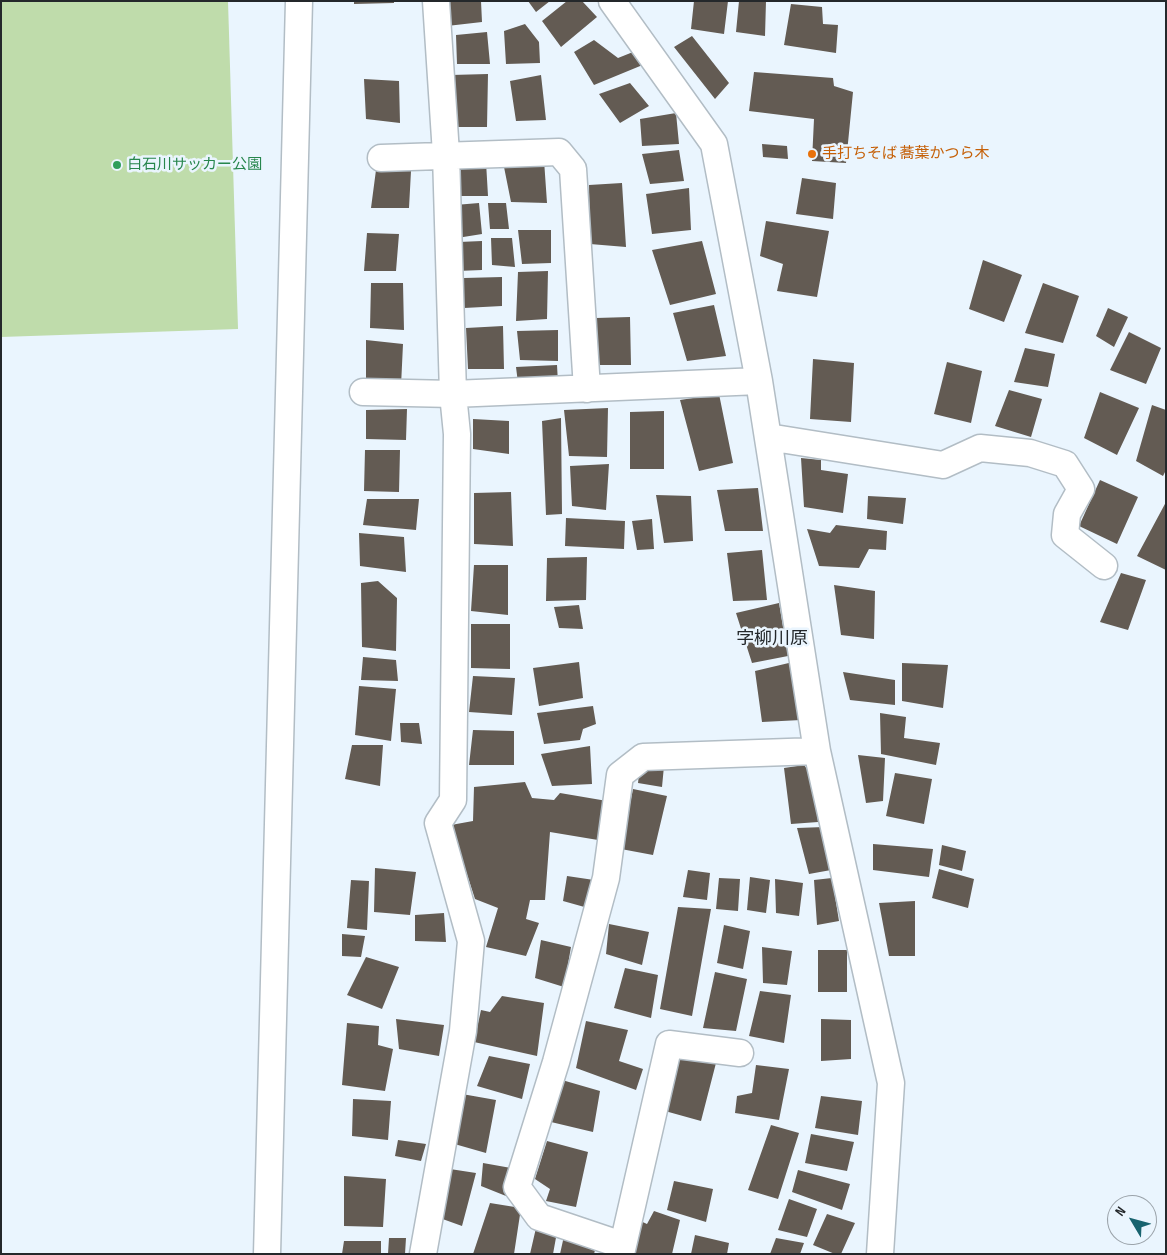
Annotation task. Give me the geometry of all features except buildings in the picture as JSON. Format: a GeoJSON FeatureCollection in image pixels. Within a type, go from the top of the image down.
{"type":"FeatureCollection","features":[{"type":"Feature","properties":{"kind":"street"},"geometry":{"type":"LineString","coordinates":[[267,1254],[299,1]]}},
{"type":"Feature","properties":{"kind":"street"},"geometry":{"type":"LineString","coordinates":[[423,1254],[463,1030],[471,941],[438,823],[453,800],[457,434],[453,394],[446,154],[436,1]]}},
{"type":"Feature","properties":{"kind":"street"},"geometry":{"type":"LineString","coordinates":[[612,1],[714,144],[759,381],[817,751],[891,1083],[880,1254]]}},
{"type":"Feature","properties":{"kind":"street"},"geometry":{"type":"LineString","coordinates":[[381,158],[446,154],[559,152],[573,169],[587,389]]}},
{"type":"Feature","properties":{"kind":"street"},"geometry":{"type":"LineString","coordinates":[[363,392],[453,394],[759,381]]}},
{"type":"Feature","properties":{"kind":"street"},"geometry":{"type":"LineString","coordinates":[[768,437],[943,465],[980,448],[1030,453],[1065,464],[1080,489],[1068,514],[1065,535],[1104,566]]}},
{"type":"Feature","properties":{"kind":"street"},"geometry":{"type":"LineString","coordinates":[[740,1053],[669,1044],[621,1249],[538,1217],[517,1187],[556,1062],[606,878],[620,775],[643,757],[817,751]]}},
{"type":"Feature","properties":{"kind":"green space","name":"白石川サッカー公園"},"geometry":{"type":"Polygon","coordinates":[[[1,1],[228,1],[238,329],[1,337],[1,1]]]}},
{"type":"Feature","properties":{"kind":"place","name":"手打ちそば 蕎葉かつら木"},"geometry":{"type":"Point","coordinates":[812,154]}},
{"type":"Feature","properties":{"kind":"place","name":"白石川サッカー公園"},"geometry":{"type":"Point","coordinates":[117,165]}},
{"type":"Feature","properties":{"kind":"district","name":"字柳川原"},"geometry":{"type":"Point","coordinates":[772,639]}}]}
